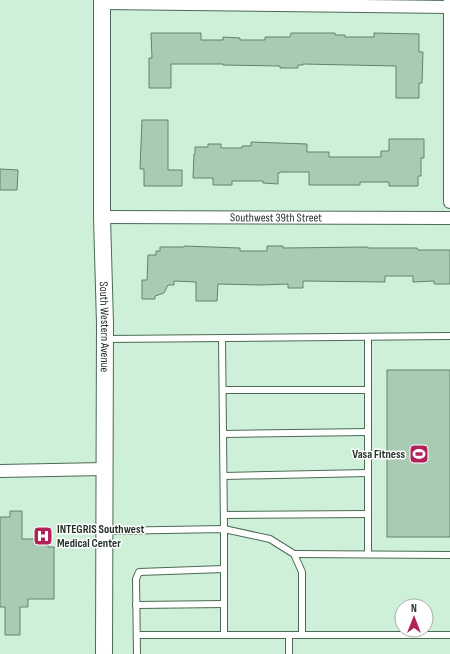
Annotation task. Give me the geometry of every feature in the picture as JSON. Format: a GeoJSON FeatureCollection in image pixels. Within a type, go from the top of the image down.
{"type":"FeatureCollection","features":[{"type":"Feature","properties":{"kind":"main road","name":"South Western Avenue"},"geometry":{"type":"LineString","coordinates":[[102,2],[102,217],[105,339],[104,654]]}},
{"type":"Feature","properties":{"kind":"street"},"geometry":{"type":"LineString","coordinates":[[450,0],[450,202]]}},
{"type":"Feature","properties":{"kind":"street"},"geometry":{"type":"LineString","coordinates":[[102,2],[450,7]]}},
{"type":"Feature","properties":{"kind":"street","name":"Southwest 39th Street"},"geometry":{"type":"LineString","coordinates":[[102,217],[450,218]]}},
{"type":"Feature","properties":{"kind":"street"},"geometry":{"type":"LineString","coordinates":[[0,471],[105,469]]}},
{"type":"Feature","properties":{"kind":"lane"},"geometry":{"type":"LineString","coordinates":[[105,339],[450,336]]}},
{"type":"Feature","properties":{"kind":"lane"},"geometry":{"type":"LineString","coordinates":[[368,337],[368,554]]}},
{"type":"Feature","properties":{"kind":"lane"},"geometry":{"type":"LineString","coordinates":[[222,338],[224,635]]}},
{"type":"Feature","properties":{"kind":"lane"},"geometry":{"type":"LineString","coordinates":[[223,390],[368,390]]}},
{"type":"Feature","properties":{"kind":"lane"},"geometry":{"type":"LineString","coordinates":[[223,434],[368,432]]}},
{"type":"Feature","properties":{"kind":"lane"},"geometry":{"type":"LineString","coordinates":[[224,476],[368,473]]}},
{"type":"Feature","properties":{"kind":"lane"},"geometry":{"type":"LineString","coordinates":[[224,515],[368,514]]}},
{"type":"Feature","properties":{"kind":"lane"},"geometry":{"type":"LineString","coordinates":[[104,531],[224,529],[270,539],[294,554],[450,555]]}},
{"type":"Feature","properties":{"kind":"lane"},"geometry":{"type":"LineString","coordinates":[[294,554],[302,572],[302,635]]}},
{"type":"Feature","properties":{"kind":"lane"},"geometry":{"type":"LineString","coordinates":[[136,654],[136,579],[139,572],[224,569]]}},
{"type":"Feature","properties":{"kind":"lane"},"geometry":{"type":"LineString","coordinates":[[136,605],[224,604]]}},
{"type":"Feature","properties":{"kind":"lane"},"geometry":{"type":"LineString","coordinates":[[289,635],[289,654]]}},
{"type":"Feature","properties":{"kind":"lane"},"geometry":{"type":"LineString","coordinates":[[136,636],[450,635]]}},
{"type":"Feature","properties":{"kind":"building"},"geometry":{"type":"Polygon","coordinates":[[[151,33],[201,33],[201,40],[223,40],[223,37],[240,38],[240,40],[265,40],[265,37],[290,37],[291,33],[335,33],[335,35],[345,35],[345,37],[374,37],[374,33],[419,34],[419,52],[423,52],[422,83],[419,83],[419,98],[396,98],[396,66],[303,64],[298,65],[298,68],[280,68],[280,66],[171,64],[171,88],[149,88],[149,58],[152,58],[151,33]]]}},
{"type":"Feature","properties":{"kind":"building"},"geometry":{"type":"Polygon","coordinates":[[[142,120],[168,120],[168,170],[182,170],[182,186],[144,186],[144,169],[140,169],[142,120]]]}},
{"type":"Feature","properties":{"kind":"building"},"geometry":{"type":"Polygon","coordinates":[[[389,139],[424,139],[424,158],[421,158],[421,176],[418,176],[418,186],[389,186],[389,182],[360,182],[360,185],[309,185],[309,172],[280,172],[278,173],[278,184],[263,183],[263,181],[232,181],[232,185],[213,185],[213,178],[193,178],[195,147],[208,147],[208,144],[221,144],[221,148],[242,148],[242,146],[251,146],[251,142],[307,144],[307,152],[329,152],[329,157],[381,157],[381,151],[389,151],[389,139]]]}},
{"type":"Feature","properties":{"kind":"building"},"geometry":{"type":"Polygon","coordinates":[[[0,169],[18,170],[17,190],[0,190],[0,169]]]}},
{"type":"Feature","properties":{"kind":"building"},"geometry":{"type":"Polygon","coordinates":[[[184,246],[240,248],[240,251],[267,251],[267,246],[283,246],[283,248],[368,247],[450,250],[450,284],[434,284],[434,281],[413,282],[413,276],[385,276],[385,282],[303,281],[303,288],[288,288],[288,284],[218,284],[217,301],[196,301],[196,282],[174,281],[174,285],[168,285],[164,293],[155,296],[155,299],[142,299],[142,280],[147,280],[148,255],[156,255],[156,251],[160,251],[160,247],[184,246]]]}},
{"type":"Feature","properties":{"kind":"building","name":"Vasa Fitness"},"geometry":{"type":"Polygon","coordinates":[[[387,370],[450,370],[450,537],[387,537],[387,370]]]}},
{"type":"Feature","properties":{"kind":"building"},"geometry":{"type":"Polygon","coordinates":[[[10,511],[22,511],[22,539],[48,539],[48,547],[54,547],[54,599],[28,599],[28,607],[20,607],[20,635],[5,635],[5,607],[0,607],[0,517],[10,517],[10,511]]]}},
{"type":"Feature","properties":{"kind":"place","name":"Vasa Fitness"},"geometry":{"type":"Point","coordinates":[419,454]}},
{"type":"Feature","properties":{"kind":"place","name":"INTEGRIS Southwest Medical Center"},"geometry":{"type":"Point","coordinates":[43,536]}}]}
